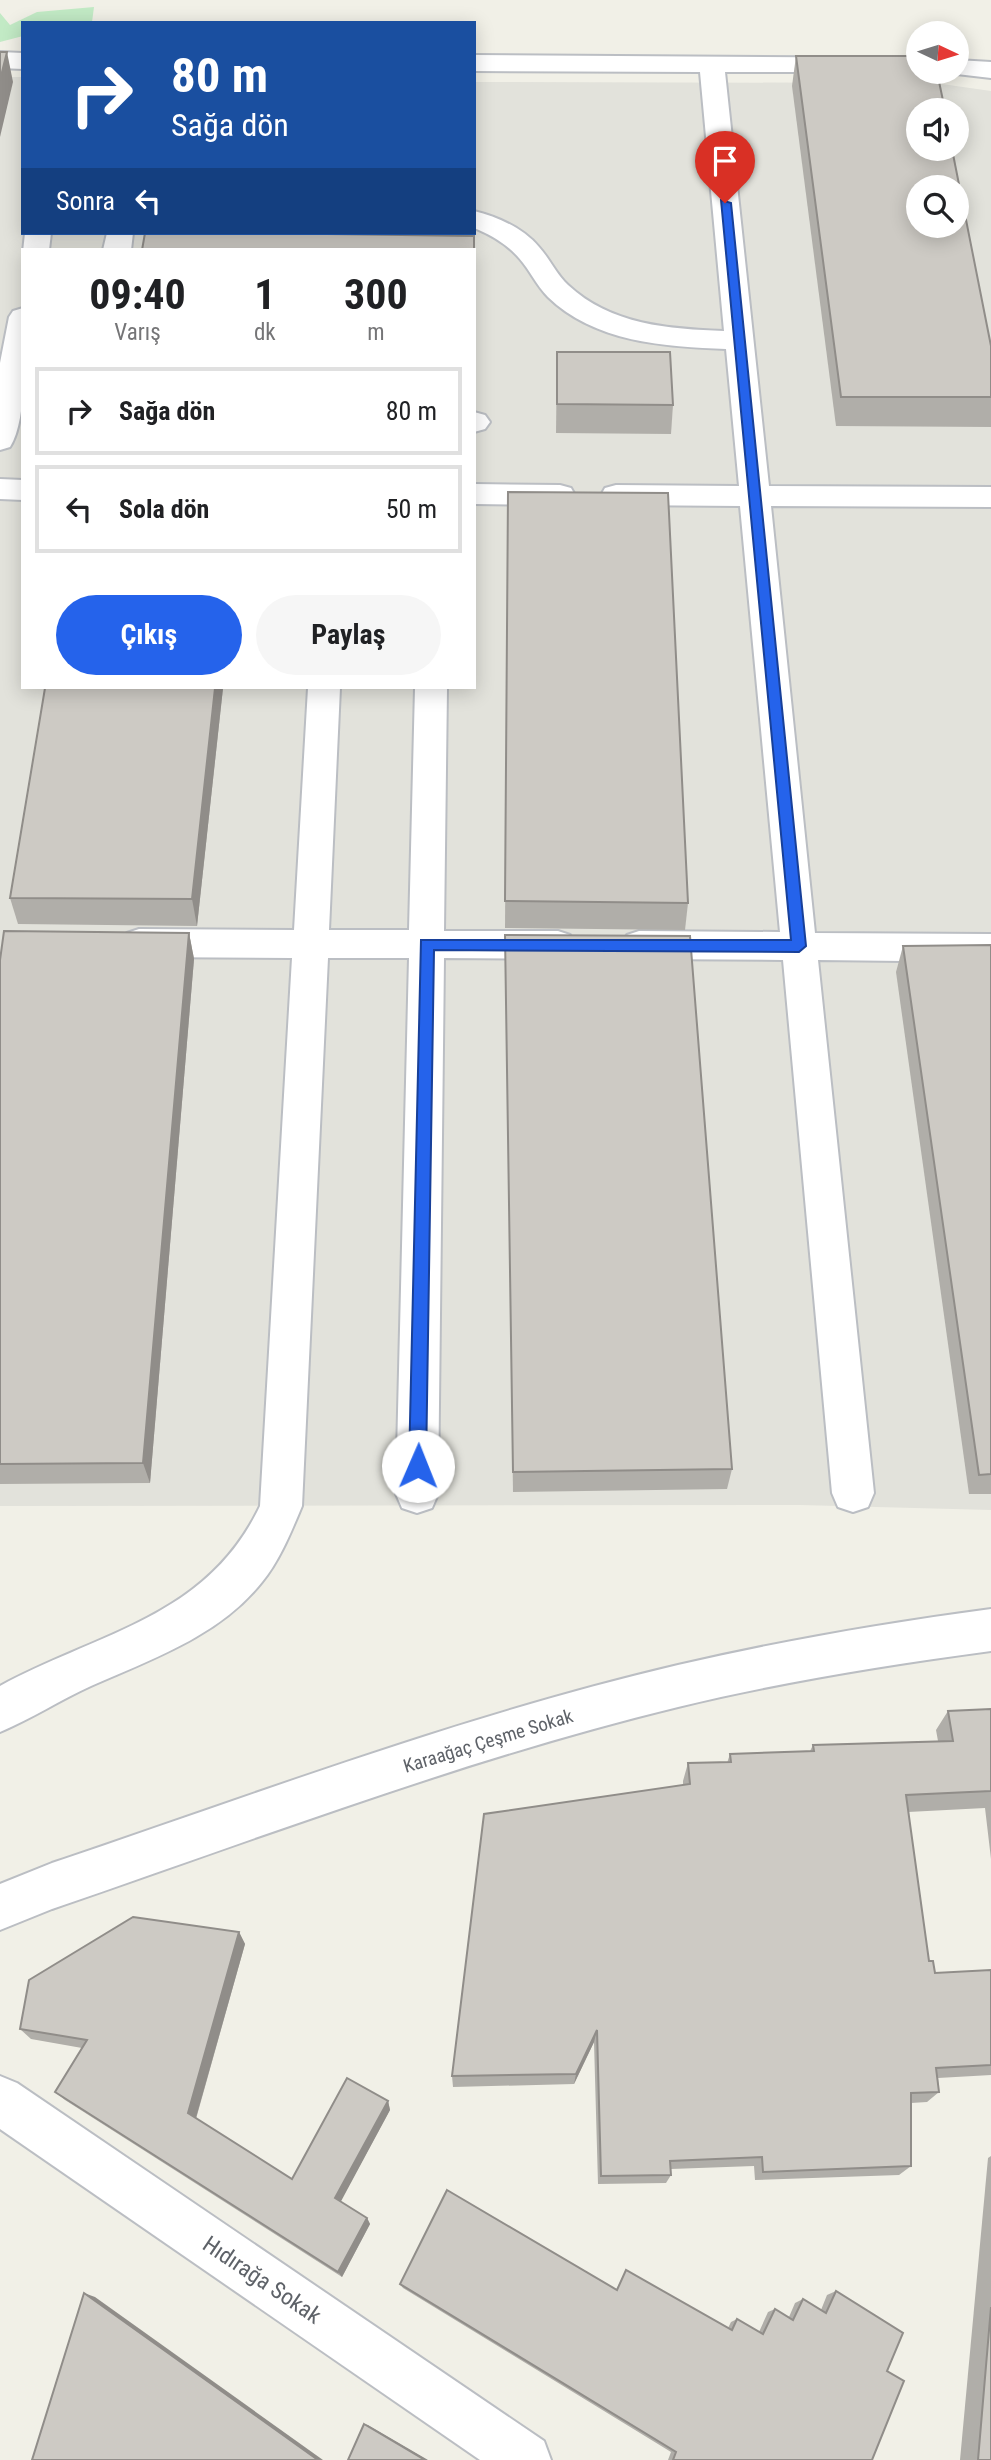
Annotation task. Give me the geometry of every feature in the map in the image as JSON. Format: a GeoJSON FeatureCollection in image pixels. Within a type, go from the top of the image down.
{"type":"FeatureCollection","features":[{"type":"Feature","properties":{"kind":"street"},"geometry":{"type":"LineString","coordinates":[[0,61],[21,61]]}},
{"type":"Feature","properties":{"kind":"street"},"geometry":{"type":"LineString","coordinates":[[476,63],[906,66]]}},
{"type":"Feature","properties":{"kind":"street"},"geometry":{"type":"LineString","coordinates":[[712,65],[853,1493]]}},
{"type":"Feature","properties":{"kind":"street"},"geometry":{"type":"LineString","coordinates":[[970,69],[991,70]]}},
{"type":"Feature","properties":{"kind":"street"},"geometry":{"type":"LineString","coordinates":[[476,220],[514,239],[529,253],[561,294],[594,316],[617,326],[667,338],[739,341]]}},
{"type":"Feature","properties":{"kind":"street"},"geometry":{"type":"LineString","coordinates":[[8,431],[21,332]]}},
{"type":"Feature","properties":{"kind":"street"},"geometry":{"type":"LineString","coordinates":[[0,489],[21,490]]}},
{"type":"Feature","properties":{"kind":"street"},"geometry":{"type":"LineString","coordinates":[[476,494],[991,497]]}},
{"type":"Feature","properties":{"kind":"street"},"geometry":{"type":"LineString","coordinates":[[0,1710],[51,1682],[170,1627],[213,1601],[247,1569],[269,1535],[281,1506],[324,689]]}},
{"type":"Feature","properties":{"kind":"street"},"geometry":{"type":"LineString","coordinates":[[417,1494],[431,689]]}},
{"type":"Feature","properties":{"kind":"street"},"geometry":{"type":"LineString","coordinates":[[108,942],[991,948]]}},
{"type":"Feature","properties":{"kind":"street","name":"Karaağaç Çeşme Sokak"},"geometry":{"type":"LineString","coordinates":[[0,1907],[52,1886],[452,1749],[665,1689],[894,1643],[991,1630]]}},
{"type":"Feature","properties":{"kind":"street","name":"Hıdırağa Sokak"},"geometry":{"type":"LineString","coordinates":[[0,2100],[524,2460]]}},
{"type":"Feature","properties":{"kind":"shaded area"},"geometry":{"type":"Polygon","coordinates":[[[0,77],[21,77],[21,235],[476,235],[476,82],[906,83],[942,84],[991,91],[991,1510],[800,1505],[0,1506],[0,77]]]}},
{"type":"Feature","properties":{"kind":"green space"},"geometry":{"type":"Polygon","coordinates":[[[94,7],[92,21],[21,21],[21,37],[0,42],[0,13],[10,25],[37,12],[94,7]]]}},
{"type":"Feature","properties":{"kind":"building"},"geometry":{"type":"Polygon","coordinates":[[[0,52],[7,52],[0,80],[0,52]]]}},
{"type":"Feature","properties":{"kind":"building"},"geometry":{"type":"Polygon","coordinates":[[[796,56],[906,56],[906,84],[940,84],[942,98],[906,98],[906,161],[954,161],[957,175],[906,175],[906,238],[969,238],[969,235],[991,346],[991,397],[841,397],[796,56]]]}},
{"type":"Feature","properties":{"kind":"building"},"geometry":{"type":"Polygon","coordinates":[[[145,235],[474,236],[474,248],[142,248],[145,235]]]}},
{"type":"Feature","properties":{"kind":"building"},"geometry":{"type":"Polygon","coordinates":[[[557,352],[670,352],[673,405],[557,404],[557,352]]]}},
{"type":"Feature","properties":{"kind":"building"},"geometry":{"type":"Polygon","coordinates":[[[508,492],[668,493],[688,903],[505,901],[508,492]]]}},
{"type":"Feature","properties":{"kind":"building"},"geometry":{"type":"Polygon","coordinates":[[[45,689],[215,689],[192,899],[10,898],[45,689]]]}},
{"type":"Feature","properties":{"kind":"building"},"geometry":{"type":"Polygon","coordinates":[[[4,931],[189,933],[143,1463],[0,1464],[0,960],[4,931]]]}},
{"type":"Feature","properties":{"kind":"building"},"geometry":{"type":"Polygon","coordinates":[[[505,935],[690,936],[732,1469],[513,1472],[505,935]]]}},
{"type":"Feature","properties":{"kind":"building"},"geometry":{"type":"Polygon","coordinates":[[[991,945],[991,1474],[979,1475],[903,946],[991,945]]]}},
{"type":"Feature","properties":{"kind":"building"},"geometry":{"type":"Polygon","coordinates":[[[991,1709],[991,1791],[906,1795],[929,1961],[933,1961],[935,1973],[991,1970],[991,2065],[936,2068],[939,2092],[911,2093],[911,2166],[763,2172],[762,2157],[670,2161],[671,2175],[601,2176],[597,2030],[576,2074],[452,2076],[484,1814],[690,1784],[688,1763],[731,1762],[730,1754],[814,1751],[813,1745],[953,1741],[948,1711],[991,1709]]]}},
{"type":"Feature","properties":{"kind":"building"},"geometry":{"type":"Polygon","coordinates":[[[133,1917],[239,1932],[188,2113],[292,2179],[347,2078],[388,2101],[335,2198],[367,2218],[338,2272],[55,2092],[87,2040],[20,2029],[29,1980],[133,1917]]]}},
{"type":"Feature","properties":{"kind":"building"},"geometry":{"type":"Polygon","coordinates":[[[447,2190],[617,2290],[626,2270],[732,2330],[737,2319],[763,2334],[775,2309],[793,2320],[803,2299],[826,2313],[836,2291],[903,2333],[887,2371],[904,2381],[872,2460],[673,2460],[676,2452],[400,2284],[447,2190]]]}},
{"type":"Feature","properties":{"kind":"building"},"geometry":{"type":"Polygon","coordinates":[[[84,2293],[318,2460],[32,2460],[84,2293]]]}},
{"type":"Feature","properties":{"kind":"building"},"geometry":{"type":"Polygon","coordinates":[[[991,2307],[991,2460],[978,2460],[991,2307]]]}},
{"type":"Feature","properties":{"kind":"building"},"geometry":{"type":"Polygon","coordinates":[[[364,2424],[425,2460],[348,2460],[364,2424]]]}},
{"type":"Feature","properties":{"kind":"route"},"geometry":{"type":"LineString","coordinates":[[418,1466],[426,944],[799,946],[725,203]]}}]}
